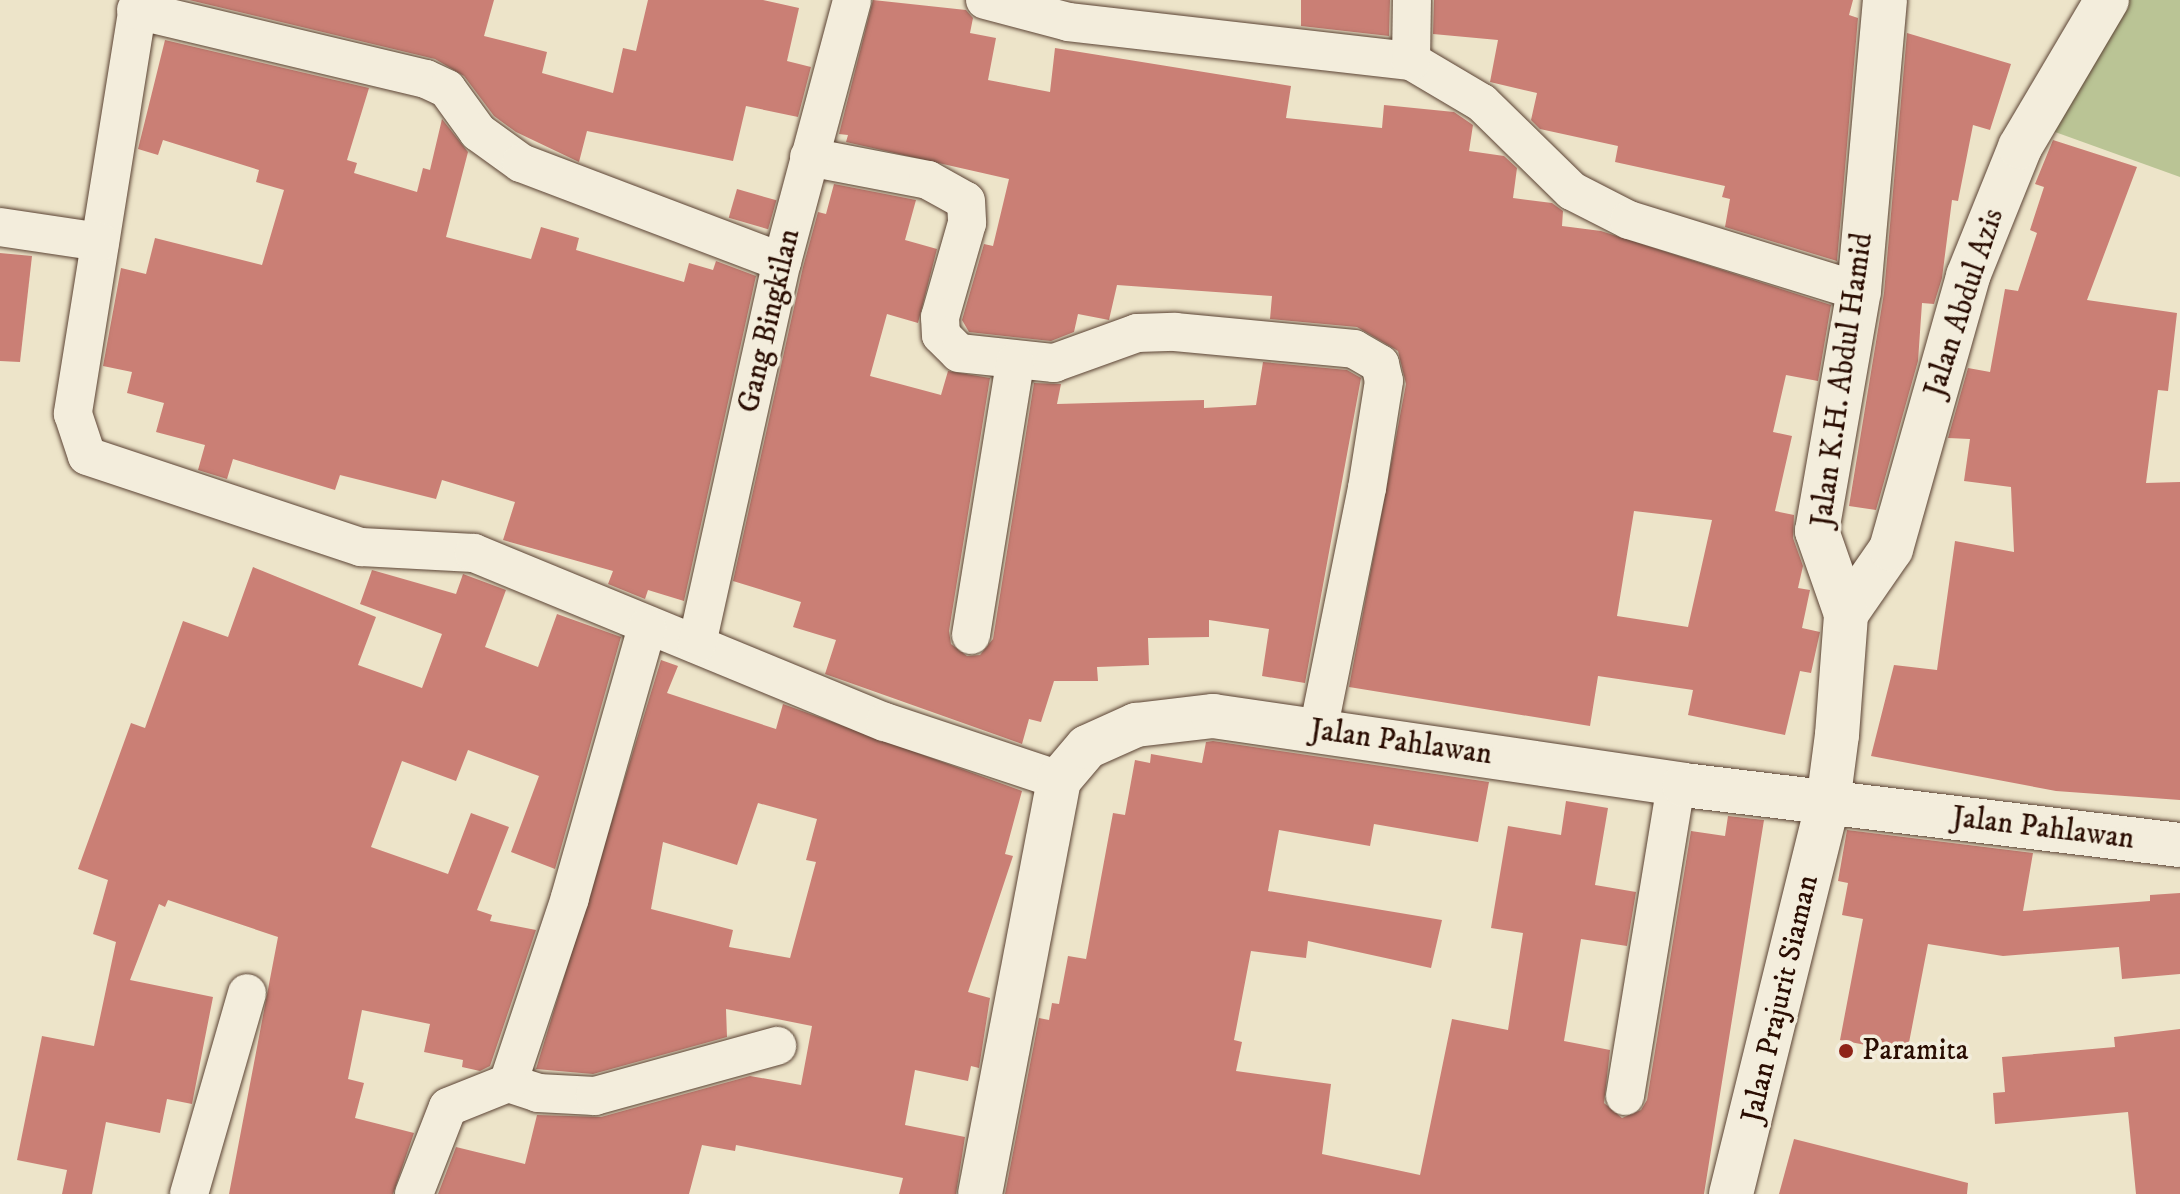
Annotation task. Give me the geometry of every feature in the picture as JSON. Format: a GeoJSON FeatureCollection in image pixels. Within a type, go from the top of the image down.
{"type":"FeatureCollection","features":[{"type":"Feature","properties":{"kind":"street","name":"Gang Bingkilan"},"geometry":{"type":"LineString","coordinates":[[697,644],[782,262],[852,0]]}},
{"type":"Feature","properties":{"kind":"street"},"geometry":{"type":"LineString","coordinates":[[985,0],[1068,22],[1411,61],[1482,103],[1572,191],[1629,220],[1859,291]]}},
{"type":"Feature","properties":{"kind":"street"},"geometry":{"type":"LineString","coordinates":[[1411,61],[1412,0]]}},
{"type":"Feature","properties":{"kind":"street","name":"Jalan K.H. Abdul Hamid"},"geometry":{"type":"LineString","coordinates":[[1828,803],[1846,614],[1817,531],[1859,291],[1885,0]]}},
{"type":"Feature","properties":{"kind":"street","name":"Jalan Abdul Azis"},"geometry":{"type":"LineString","coordinates":[[1846,614],[1891,549],[1968,276],[2020,147],[2107,0]]}},
{"type":"Feature","properties":{"kind":"street"},"geometry":{"type":"LineString","coordinates":[[782,262],[521,163],[478,132],[447,89],[426,79],[138,5],[73,414],[87,456],[361,547],[474,553],[647,627],[697,644],[885,722],[1059,780]]}},
{"type":"Feature","properties":{"kind":"street"},"geometry":{"type":"LineString","coordinates":[[809,157],[928,180],[966,201],[967,223],[941,335],[959,353],[1015,363],[1070,361],[1122,337],[1175,332],[1354,349],[1380,364],[1384,381],[1367,488],[1318,730]]}},
{"type":"Feature","properties":{"kind":"street"},"geometry":{"type":"LineString","coordinates":[[0,227],[100,242]]}},
{"type":"Feature","properties":{"kind":"street"},"geometry":{"type":"LineString","coordinates":[[971,635],[1015,363]]}},
{"type":"Feature","properties":{"kind":"street"},"geometry":{"type":"LineString","coordinates":[[508,1083],[570,898],[647,627]]}},
{"type":"Feature","properties":{"kind":"street","name":"Jalan Pahlawan"},"geometry":{"type":"LineString","coordinates":[[980,1194],[1059,780],[1087,747],[1136,725],[1213,716],[1676,784],[2180,845]]}},
{"type":"Feature","properties":{"kind":"street"},"geometry":{"type":"LineString","coordinates":[[1625,1096],[1676,784]]}},
{"type":"Feature","properties":{"kind":"street","name":"Jalan Prajurit Siaman"},"geometry":{"type":"LineString","coordinates":[[1731,1194],[1828,803]]}},
{"type":"Feature","properties":{"kind":"street"},"geometry":{"type":"LineString","coordinates":[[189,1194],[247,993]]}},
{"type":"Feature","properties":{"kind":"street"},"geometry":{"type":"LineString","coordinates":[[414,1194],[448,1107],[508,1083],[538,1093],[595,1096],[777,1046]]}},
{"type":"Feature","properties":{"kind":"green space"},"geometry":{"type":"Polygon","coordinates":[[[2129,0],[2180,0],[2180,177],[2044,128],[2129,0]]]}},
{"type":"Feature","properties":{"kind":"building"},"geometry":{"type":"Polygon","coordinates":[[[189,0],[494,0],[484,36],[547,52],[542,73],[613,93],[623,48],[636,51],[648,0],[763,0],[799,8],[787,61],[811,67],[798,117],[746,106],[733,161],[587,131],[579,162],[516,132],[494,116],[464,76],[435,59],[189,0]]]}},
{"type":"Feature","properties":{"kind":"building"},"geometry":{"type":"Polygon","coordinates":[[[873,0],[966,10],[973,18],[970,33],[996,38],[988,80],[1050,92],[1055,48],[1291,86],[1286,118],[1382,128],[1384,105],[1454,112],[1473,125],[1469,151],[1504,156],[1517,168],[1513,198],[1552,203],[1563,211],[1562,226],[1601,231],[1831,305],[1818,381],[1786,375],[1773,432],[1792,436],[1775,511],[1794,515],[1793,538],[1803,566],[1798,588],[1810,590],[1802,628],[1820,632],[1811,673],[1800,671],[1785,735],[1688,715],[1693,690],[1598,676],[1590,726],[1349,687],[1406,384],[1398,351],[1357,327],[1270,319],[1272,296],[1117,285],[1109,320],[1078,314],[1074,332],[1051,341],[969,332],[962,320],[984,244],[993,246],[1009,179],[846,142],[848,135],[839,134],[873,0]],[[1634,511],[1617,616],[1688,627],[1712,520],[1634,511]]]}},
{"type":"Feature","properties":{"kind":"building"},"geometry":{"type":"Polygon","coordinates":[[[1301,0],[1390,0],[1389,36],[1301,26],[1301,0]]]}},
{"type":"Feature","properties":{"kind":"building"},"geometry":{"type":"Polygon","coordinates":[[[1434,0],[1853,0],[1849,15],[1858,18],[1837,261],[1725,227],[1730,199],[1722,197],[1725,186],[1615,162],[1618,146],[1540,129],[1531,120],[1537,93],[1490,82],[1498,40],[1433,34],[1434,0]]]}},
{"type":"Feature","properties":{"kind":"building"},"geometry":{"type":"Polygon","coordinates":[[[1907,33],[2011,64],[1990,130],[1973,125],[1958,201],[1952,200],[1942,278],[1934,304],[1922,303],[1918,361],[1876,510],[1849,506],[1884,293],[1907,33]]]}},
{"type":"Feature","properties":{"kind":"building"},"geometry":{"type":"Polygon","coordinates":[[[165,40],[369,88],[347,160],[357,163],[354,173],[417,192],[423,168],[430,170],[442,119],[468,152],[446,237],[531,259],[541,227],[579,238],[576,250],[684,282],[689,263],[713,270],[716,261],[756,276],[684,601],[648,590],[645,599],[608,584],[613,571],[503,540],[515,502],[442,480],[436,499],[340,475],[335,490],[233,459],[227,479],[198,470],[205,445],[156,432],[164,403],[127,393],[132,372],[103,366],[121,268],[146,274],[155,238],[262,265],[284,190],[256,182],[259,170],[163,140],[158,155],[138,149],[165,40]]]}},
{"type":"Feature","properties":{"kind":"building"},"geometry":{"type":"Polygon","coordinates":[[[2053,140],[2137,167],[2087,300],[2177,313],[2168,391],[2158,390],[2146,483],[2180,482],[2180,800],[2056,791],[1871,756],[1894,665],[1937,670],[1955,541],[2014,552],[2011,487],[1964,481],[1970,439],[1948,438],[1968,368],[1990,372],[2005,289],[2018,291],[2037,233],[2030,230],[2044,187],[2035,184],[2053,140]]]}},
{"type":"Feature","properties":{"kind":"building"},"geometry":{"type":"Polygon","coordinates":[[[834,184],[916,200],[905,240],[937,249],[918,323],[887,314],[870,376],[941,395],[948,371],[990,378],[949,631],[951,644],[967,656],[980,655],[993,639],[1034,383],[1061,384],[1057,404],[1204,400],[1204,408],[1256,405],[1263,362],[1347,370],[1361,378],[1305,683],[1262,676],[1269,629],[1209,620],[1209,637],[1148,638],[1149,665],[1097,667],[1098,681],[1054,681],[1041,722],[1029,719],[1022,744],[825,674],[836,640],[793,627],[801,602],[733,581],[803,267],[818,212],[826,214],[834,184]]]}},
{"type":"Feature","properties":{"kind":"building"},"geometry":{"type":"Polygon","coordinates":[[[737,189],[776,200],[768,229],[729,218],[737,189]]]}},
{"type":"Feature","properties":{"kind":"building"},"geometry":{"type":"Polygon","coordinates":[[[0,253],[32,256],[20,362],[0,361],[0,253]]]}},
{"type":"Feature","properties":{"kind":"building"},"geometry":{"type":"Polygon","coordinates":[[[253,567],[376,617],[358,665],[422,688],[442,634],[360,604],[372,570],[456,594],[463,574],[506,590],[485,647],[538,667],[557,614],[621,637],[555,869],[511,852],[539,776],[468,750],[456,781],[402,761],[371,847],[448,874],[471,813],[509,827],[477,910],[492,915],[490,921],[536,930],[490,1066],[480,1071],[462,1067],[463,1060],[424,1052],[430,1024],[362,1010],[348,1079],[364,1083],[355,1118],[414,1133],[393,1194],[229,1194],[278,937],[168,900],[165,907],[159,904],[130,980],[213,997],[192,1104],[167,1099],[160,1133],[106,1122],[92,1194],[62,1194],[67,1170],[17,1160],[42,1036],[94,1046],[116,942],[93,934],[108,880],[78,869],[131,723],[145,728],[183,621],[228,637],[253,567]]]}},
{"type":"Feature","properties":{"kind":"building"},"geometry":{"type":"Polygon","coordinates":[[[661,660],[678,666],[667,693],[776,729],[783,704],[1022,791],[1005,854],[1013,856],[968,992],[990,998],[979,1068],[971,1066],[968,1081],[915,1070],[905,1125],[965,1137],[956,1194],[899,1194],[903,1178],[736,1145],[735,1151],[702,1145],[689,1194],[438,1194],[456,1147],[525,1164],[537,1115],[601,1117],[750,1076],[801,1085],[812,1026],[726,1009],[727,1037],[593,1074],[536,1069],[661,660]],[[758,803],[737,865],[663,842],[651,909],[733,930],[729,947],[790,958],[816,862],[806,860],[817,819],[758,803]]]}},
{"type":"Feature","properties":{"kind":"building"},"geometry":{"type":"Polygon","coordinates":[[[1206,742],[1489,782],[1478,842],[1374,824],[1370,846],[1279,830],[1268,891],[1442,920],[1431,968],[1308,941],[1306,958],[1251,951],[1234,1040],[1242,1042],[1236,1071],[1331,1084],[1322,1154],[1420,1175],[1452,1019],[1508,1030],[1523,933],[1491,928],[1508,826],[1561,835],[1566,801],[1608,808],[1595,885],[1636,892],[1627,946],[1581,939],[1564,1041],[1610,1050],[1604,1103],[1622,1118],[1641,1110],[1647,1100],[1691,831],[1725,836],[1728,816],[1764,820],[1704,1194],[1005,1194],[1039,1018],[1049,1020],[1052,1003],[1059,1004],[1068,956],[1086,959],[1113,813],[1125,815],[1135,760],[1150,763],[1151,754],[1202,763],[1206,742]]]}},
{"type":"Feature","properties":{"kind":"building"},"geometry":{"type":"Polygon","coordinates":[[[1847,830],[2033,853],[2023,911],[2150,901],[2150,895],[2180,893],[2180,974],[2122,979],[2119,947],[2003,956],[1928,944],[1907,1053],[1840,1040],[1863,919],[1842,915],[1848,883],[1838,881],[1847,830]]]}},
{"type":"Feature","properties":{"kind":"building"},"geometry":{"type":"Polygon","coordinates":[[[2180,1029],[2180,1194],[2136,1194],[2128,1112],[1995,1124],[1993,1093],[2005,1092],[2002,1057],[2115,1047],[2114,1037],[2180,1029]]]}},
{"type":"Feature","properties":{"kind":"building"},"geometry":{"type":"Polygon","coordinates":[[[1794,1139],[1968,1183],[1967,1194],[1779,1194],[1794,1139]]]}},
{"type":"Feature","properties":{"kind":"place","name":"Paramita"},"geometry":{"type":"Point","coordinates":[1846,1051]}}]}
